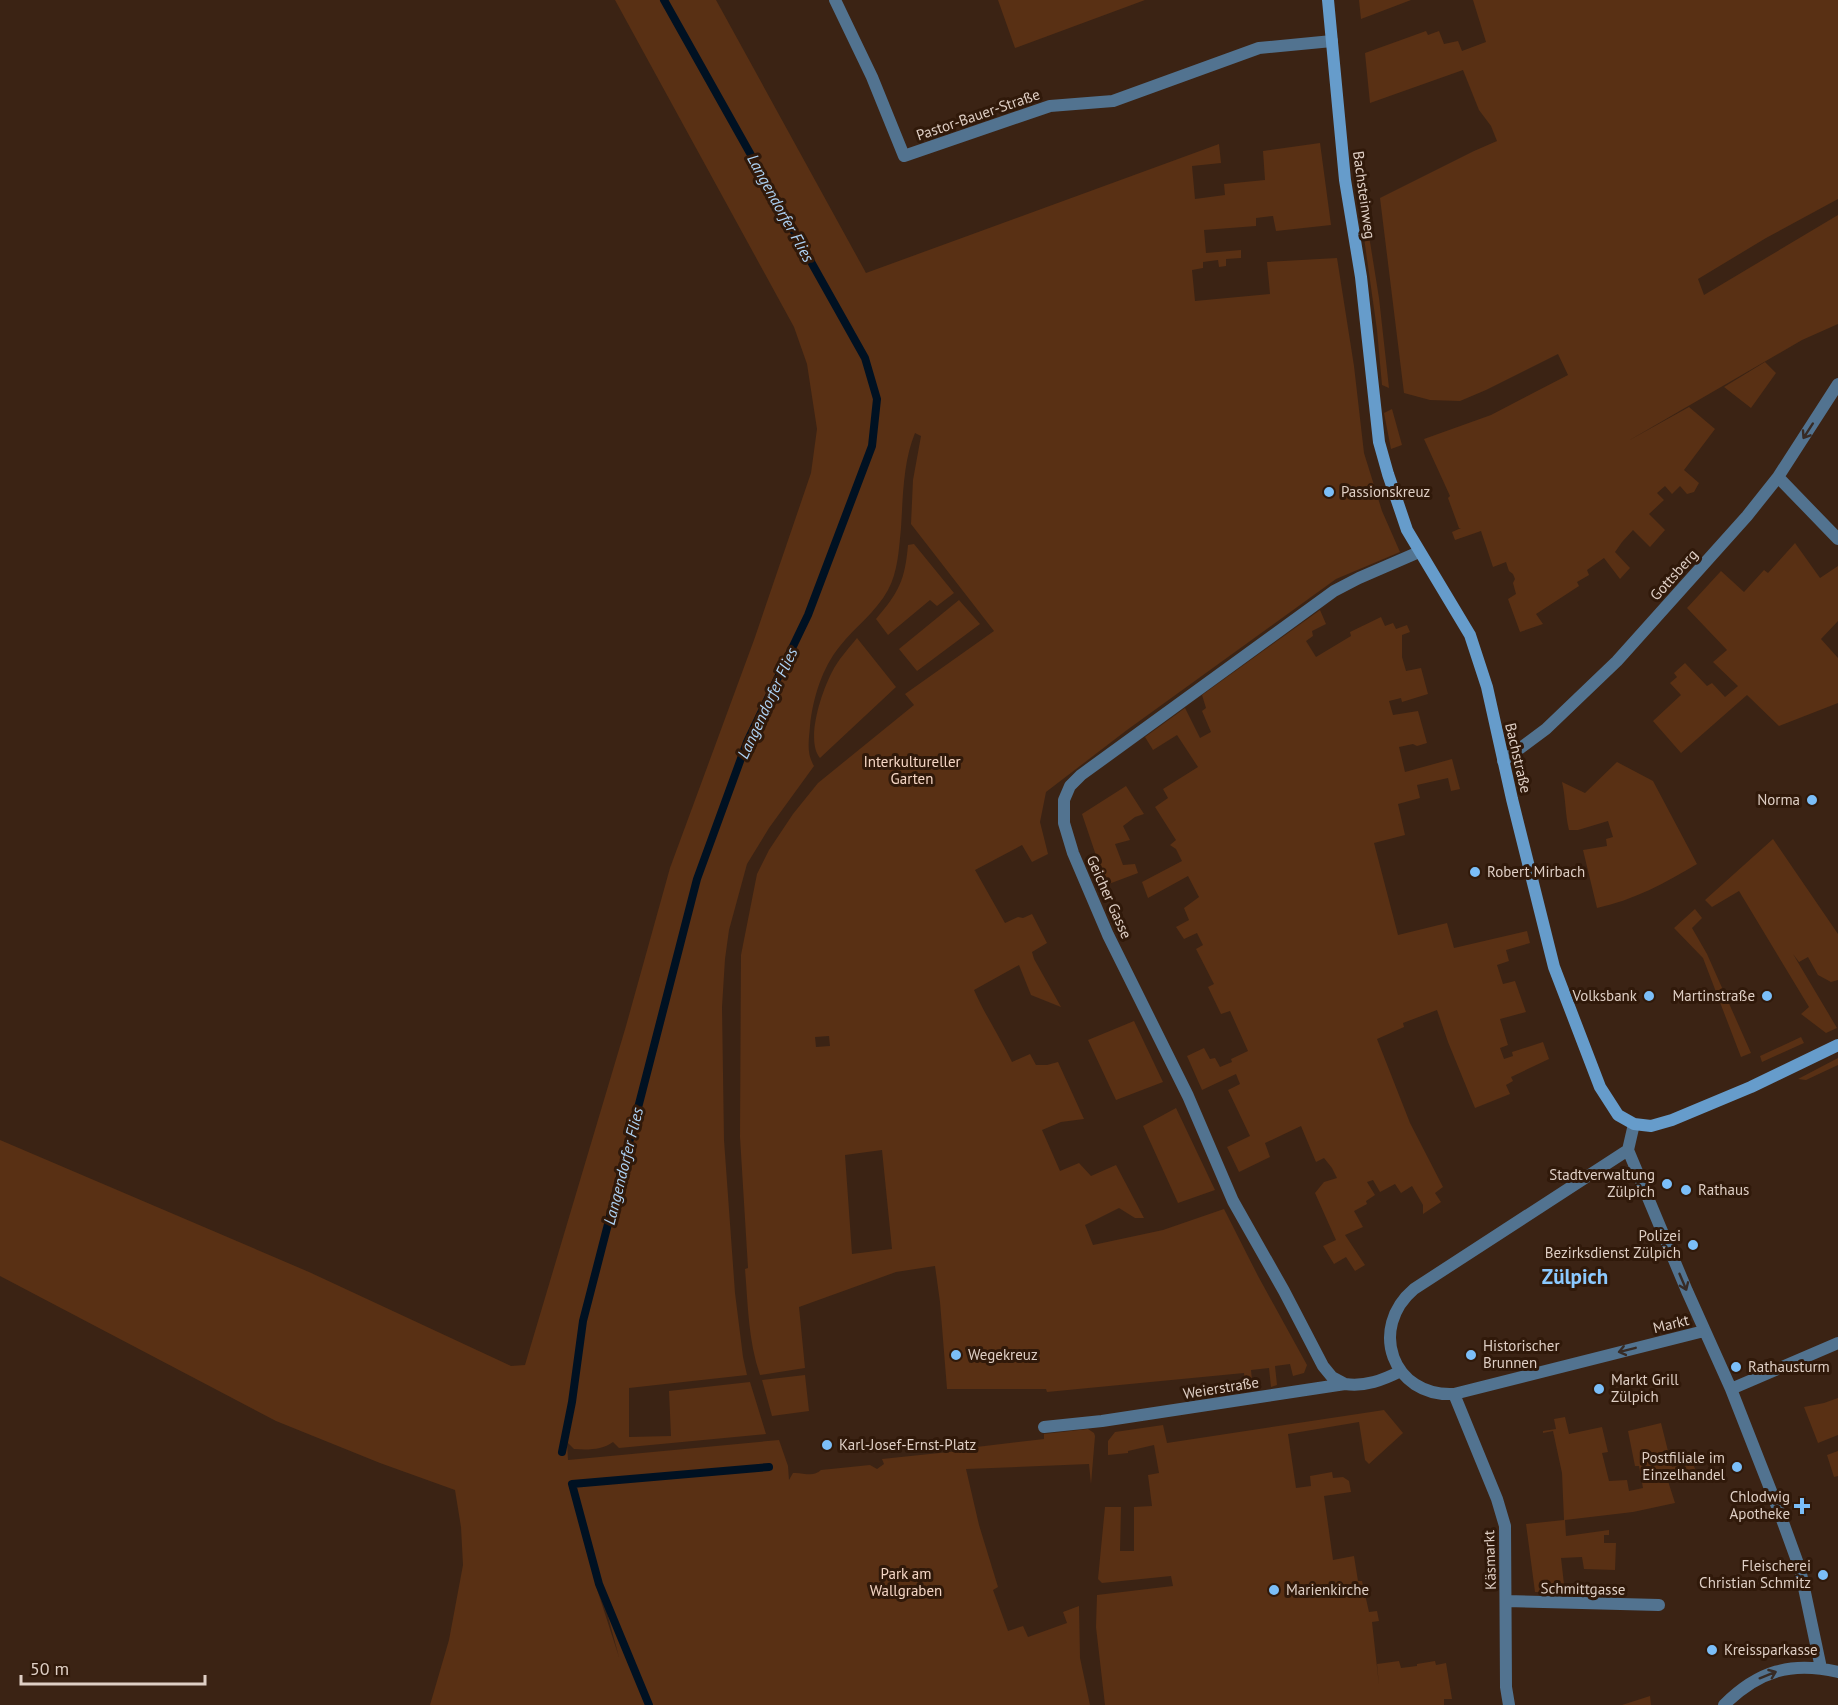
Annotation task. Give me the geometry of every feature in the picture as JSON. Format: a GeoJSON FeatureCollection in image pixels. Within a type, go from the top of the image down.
{"type":"FeatureCollection","features":[{"type":"Feature","properties":{"kind":"street","name":"Pastor-Bauer-Straße"},"geometry":{"type":"LineString","coordinates":[[836,0],[872,77],[903,156],[1050,106],[1113,101],[1259,48],[1332,41]]}},
{"type":"Feature","properties":{"kind":"street","name":"Bachsteinweg"},"geometry":{"type":"LineString","coordinates":[[1328,0],[1345,180],[1361,277],[1373,394]]}},
{"type":"Feature","properties":{"kind":"street","name":"Gottsberg"},"geometry":{"type":"LineString","coordinates":[[1503,760],[1546,729],[1617,661],[1747,516],[1778,477],[1838,384]]}},
{"type":"Feature","properties":{"kind":"street","name":"Bachstraße"},"geometry":{"type":"LineString","coordinates":[[1373,394],[1379,442],[1407,530],[1470,635],[1486,687],[1554,967],[1600,1087],[1618,1115],[1634,1124]]}},
{"type":"Feature","properties":{"kind":"street"},"geometry":{"type":"LineString","coordinates":[[1778,477],[1838,539]]}},
{"type":"Feature","properties":{"kind":"street","name":"Geicher Gasse"},"geometry":{"type":"LineString","coordinates":[[1345,1384],[1332,1377],[1323,1366],[1284,1291],[1233,1202],[1188,1096],[1096,907],[1069,840],[1064,823],[1064,800],[1070,786],[1081,774],[1334,591],[1419,552]]}},
{"type":"Feature","properties":{"kind":"street"},"geometry":{"type":"LineString","coordinates":[[1401,1371],[1392,1353],[1390,1327],[1396,1310],[1407,1295],[1628,1150],[1634,1124],[1651,1126],[1672,1120],[1838,1045]]}},
{"type":"Feature","properties":{"kind":"street","name":"Markt"},"geometry":{"type":"LineString","coordinates":[[1401,1371],[1414,1384],[1430,1391],[1451,1394],[1704,1331],[1628,1150]]}},
{"type":"Feature","properties":{"kind":"street"},"geometry":{"type":"LineString","coordinates":[[1704,1331],[1731,1389],[1800,1569],[1821,1668]]}},
{"type":"Feature","properties":{"kind":"street"},"geometry":{"type":"LineString","coordinates":[[1731,1389],[1838,1342]]}},
{"type":"Feature","properties":{"kind":"street","name":"Weierstraße"},"geometry":{"type":"LineString","coordinates":[[1044,1427],[1102,1421],[1345,1384],[1378,1382],[1401,1371]]}},
{"type":"Feature","properties":{"kind":"street","name":"Käsmarkt"},"geometry":{"type":"LineString","coordinates":[[1451,1394],[1491,1482],[1503,1519],[1506,1541],[1506,1687],[1509,1705]]}},
{"type":"Feature","properties":{"kind":"street","name":"Schmittgasse"},"geometry":{"type":"LineString","coordinates":[[1506,1601],[1659,1605]]}},
{"type":"Feature","properties":{"kind":"street"},"geometry":{"type":"LineString","coordinates":[[1724,1705],[1747,1685],[1763,1676],[1806,1666],[1838,1672]]}},
{"type":"Feature","properties":{"kind":"green space"},"geometry":{"type":"Polygon","coordinates":[[[615,0],[716,0],[866,273],[1219,144],[1221,163],[1192,166],[1195,199],[1225,195],[1224,184],[1265,180],[1263,151],[1320,143],[1331,225],[1276,231],[1273,216],[1256,218],[1256,226],[1204,230],[1206,253],[1241,250],[1241,258],[1226,259],[1226,266],[1219,267],[1218,260],[1203,262],[1203,268],[1192,270],[1195,301],[1270,294],[1267,262],[1337,258],[1354,366],[1364,453],[1382,511],[1400,552],[1336,579],[1127,730],[1046,792],[1040,822],[1048,854],[1032,862],[1022,845],[975,870],[1005,923],[1032,914],[1047,943],[1032,952],[1061,1007],[1031,995],[1019,965],[974,990],[1012,1062],[1030,1054],[1036,1065],[1058,1062],[1084,1119],[1061,1122],[1042,1130],[1060,1171],[1079,1163],[1091,1176],[1116,1165],[1144,1218],[1135,1218],[1119,1208],[1085,1225],[1093,1245],[1163,1230],[1224,1209],[1307,1365],[1304,1373],[1293,1376],[1290,1364],[1275,1366],[1277,1385],[1271,1387],[1269,1368],[1251,1370],[1253,1390],[1246,1390],[1244,1373],[1047,1392],[1046,1389],[947,1389],[935,1266],[896,1272],[799,1307],[805,1368],[760,1375],[753,1349],[748,1309],[745,1269],[748,1268],[740,1137],[741,955],[757,874],[769,850],[793,814],[818,783],[914,705],[905,694],[994,631],[911,524],[913,480],[921,436],[915,433],[906,468],[899,552],[891,583],[878,605],[840,646],[823,674],[813,705],[810,726],[809,751],[814,766],[769,828],[747,864],[729,930],[722,1007],[724,1140],[735,1293],[747,1375],[629,1388],[629,1437],[671,1436],[669,1391],[750,1382],[766,1434],[619,1448],[613,1442],[600,1448],[574,1449],[567,1442],[568,1460],[779,1440],[788,1466],[789,1480],[793,1473],[811,1474],[821,1470],[870,1465],[877,1469],[884,1464],[882,1459],[1044,1439],[1044,1434],[1088,1429],[1095,1436],[1091,1484],[1089,1464],[966,1469],[979,1525],[998,1587],[993,1590],[1008,1631],[1023,1626],[1028,1637],[1067,1623],[1063,1612],[1079,1606],[1080,1658],[1090,1705],[430,1705],[449,1640],[463,1565],[461,1527],[455,1490],[276,1421],[0,1276],[0,1140],[309,1272],[511,1366],[525,1365],[626,1026],[670,868],[754,640],[811,473],[817,429],[807,364],[794,327],[615,0]],[[829,1036],[815,1037],[816,1047],[830,1046],[829,1036]],[[882,1150],[845,1155],[852,1254],[892,1249],[882,1150]],[[583,1528],[596,1586],[619,1657],[583,1528]]]}},
{"type":"Feature","properties":{"kind":"green space"},"geometry":{"type":"Polygon","coordinates":[[[998,0],[1145,0],[1015,48],[998,0]]]}},
{"type":"Feature","properties":{"kind":"green space"},"geometry":{"type":"Polygon","coordinates":[[[1359,0],[1411,0],[1361,19],[1359,0]]]}},
{"type":"Feature","properties":{"kind":"green space"},"geometry":{"type":"Polygon","coordinates":[[[1473,0],[1838,0],[1838,199],[1766,238],[1698,279],[1704,295],[1838,215],[1838,324],[1802,340],[1628,441],[1689,407],[1715,429],[1684,470],[1699,483],[1694,492],[1687,494],[1680,486],[1672,494],[1665,486],[1657,493],[1664,500],[1649,514],[1665,530],[1650,547],[1633,530],[1615,552],[1630,568],[1620,579],[1604,558],[1587,570],[1589,575],[1577,582],[1579,586],[1536,614],[1543,624],[1520,632],[1508,599],[1516,594],[1513,574],[1509,571],[1506,562],[1493,567],[1481,531],[1455,540],[1452,532],[1461,528],[1459,528],[1448,498],[1450,496],[1424,439],[1491,415],[1568,375],[1558,354],[1460,401],[1430,400],[1404,393],[1380,198],[1497,141],[1491,126],[1479,110],[1463,70],[1370,103],[1365,53],[1426,31],[1428,35],[1439,31],[1444,44],[1458,41],[1462,51],[1486,42],[1473,0]]]}},
{"type":"Feature","properties":{"kind":"green space"},"geometry":{"type":"Polygon","coordinates":[[[1363,198],[1379,298],[1389,388],[1382,385],[1377,330],[1359,202],[1363,198]]]}},
{"type":"Feature","properties":{"kind":"green space"},"geometry":{"type":"Polygon","coordinates":[[[1765,362],[1776,373],[1751,408],[1724,387],[1765,362]]]}},
{"type":"Feature","properties":{"kind":"green space"},"geometry":{"type":"Polygon","coordinates":[[[1392,409],[1402,445],[1391,449],[1384,413],[1392,409]]]}},
{"type":"Feature","properties":{"kind":"green space"},"geometry":{"type":"Polygon","coordinates":[[[1795,543],[1820,578],[1838,566],[1838,621],[1821,639],[1838,658],[1838,703],[1779,726],[1747,695],[1681,753],[1653,721],[1681,695],[1670,683],[1677,677],[1674,673],[1685,663],[1707,686],[1712,683],[1725,697],[1738,686],[1713,662],[1727,650],[1687,608],[1721,571],[1744,592],[1764,570],[1768,573],[1795,543]]]}},
{"type":"Feature","properties":{"kind":"green space"},"geometry":{"type":"Polygon","coordinates":[[[914,544],[954,593],[937,606],[930,600],[888,635],[876,619],[900,585],[908,545],[914,544]]]}},
{"type":"Feature","properties":{"kind":"green space"},"geometry":{"type":"Polygon","coordinates":[[[959,600],[980,624],[917,671],[899,649],[959,600]]]}},
{"type":"Feature","properties":{"kind":"green space"},"geometry":{"type":"Polygon","coordinates":[[[1320,610],[1326,624],[1312,631],[1313,636],[1306,641],[1316,657],[1351,636],[1350,632],[1381,617],[1385,626],[1393,623],[1396,629],[1407,625],[1410,632],[1402,635],[1402,657],[1406,671],[1421,668],[1428,694],[1402,702],[1401,698],[1389,701],[1393,715],[1418,711],[1427,743],[1399,747],[1405,772],[1452,759],[1460,789],[1451,791],[1448,778],[1417,785],[1420,798],[1398,804],[1405,835],[1374,843],[1398,935],[1447,923],[1454,948],[1527,931],[1530,943],[1506,950],[1509,961],[1497,965],[1503,984],[1515,981],[1526,1012],[1500,1019],[1508,1045],[1500,1048],[1504,1059],[1513,1056],[1512,1052],[1543,1042],[1549,1059],[1511,1077],[1513,1081],[1506,1085],[1510,1094],[1475,1108],[1437,1010],[1403,1023],[1404,1027],[1377,1039],[1410,1123],[1443,1187],[1435,1193],[1441,1202],[1423,1214],[1423,1205],[1412,1186],[1401,1193],[1395,1184],[1380,1192],[1373,1180],[1367,1182],[1375,1195],[1366,1201],[1367,1204],[1354,1211],[1363,1227],[1345,1235],[1365,1265],[1355,1271],[1346,1257],[1334,1264],[1323,1246],[1336,1240],[1315,1193],[1324,1182],[1337,1178],[1324,1158],[1316,1162],[1301,1126],[1265,1143],[1270,1157],[1239,1172],[1227,1147],[1250,1136],[1228,1090],[1240,1084],[1236,1074],[1202,1090],[1187,1056],[1204,1048],[1210,1059],[1215,1058],[1220,1067],[1248,1051],[1230,1011],[1221,1014],[1208,987],[1214,984],[1196,949],[1203,945],[1197,933],[1184,939],[1176,927],[1189,920],[1184,908],[1199,897],[1188,876],[1148,898],[1142,882],[1182,861],[1176,849],[1170,845],[1176,840],[1155,807],[1168,798],[1163,789],[1198,767],[1177,735],[1153,750],[1145,737],[1185,708],[1200,738],[1211,732],[1202,711],[1206,708],[1202,695],[1320,610]]]}},
{"type":"Feature","properties":{"kind":"green space"},"geometry":{"type":"Polygon","coordinates":[[[857,638],[896,687],[820,758],[814,740],[820,703],[834,668],[857,638]]]}},
{"type":"Feature","properties":{"kind":"green space"},"geometry":{"type":"Polygon","coordinates":[[[1617,762],[1653,781],[1697,864],[1649,890],[1597,908],[1583,850],[1607,846],[1606,839],[1613,837],[1608,821],[1578,830],[1569,830],[1562,782],[1585,793],[1617,762]]]}},
{"type":"Feature","properties":{"kind":"green space"},"geometry":{"type":"Polygon","coordinates":[[[1126,786],[1144,814],[1135,817],[1123,826],[1130,840],[1115,844],[1123,865],[1135,864],[1138,873],[1106,885],[1082,814],[1126,786]]]}},
{"type":"Feature","properties":{"kind":"green space"},"geometry":{"type":"Polygon","coordinates":[[[1773,839],[1838,934],[1838,980],[1831,982],[1818,975],[1808,957],[1799,962],[1793,954],[1837,1028],[1826,1033],[1801,1014],[1809,1007],[1739,891],[1712,907],[1705,900],[1773,839]]]}},
{"type":"Feature","properties":{"kind":"green space"},"geometry":{"type":"Polygon","coordinates":[[[1695,909],[1702,918],[1692,928],[1707,954],[1751,1053],[1741,1057],[1703,958],[1674,928],[1695,909]]]}},
{"type":"Feature","properties":{"kind":"green space"},"geometry":{"type":"Polygon","coordinates":[[[1134,1021],[1163,1082],[1116,1100],[1088,1040],[1134,1021]]]}},
{"type":"Feature","properties":{"kind":"green space"},"geometry":{"type":"Polygon","coordinates":[[[1801,1037],[1804,1043],[1762,1062],[1760,1056],[1801,1037]]]}},
{"type":"Feature","properties":{"kind":"green space"},"geometry":{"type":"Polygon","coordinates":[[[1838,1058],[1838,1065],[1806,1080],[1798,1079],[1838,1058]]]}},
{"type":"Feature","properties":{"kind":"green space"},"geometry":{"type":"Polygon","coordinates":[[[1176,1108],[1215,1190],[1178,1203],[1143,1126],[1176,1108]]]}},
{"type":"Feature","properties":{"kind":"green space"},"geometry":{"type":"Polygon","coordinates":[[[805,1375],[809,1411],[772,1416],[762,1380],[805,1375]]]}},
{"type":"Feature","properties":{"kind":"green space"},"geometry":{"type":"Polygon","coordinates":[[[1838,1398],[1838,1435],[1818,1443],[1804,1407],[1838,1398]]]}},
{"type":"Feature","properties":{"kind":"green space"},"geometry":{"type":"Polygon","coordinates":[[[1384,1410],[1403,1433],[1369,1464],[1365,1460],[1359,1422],[1288,1434],[1296,1488],[1311,1486],[1310,1476],[1332,1472],[1333,1478],[1343,1477],[1349,1481],[1351,1492],[1324,1496],[1333,1560],[1354,1556],[1358,1581],[1362,1581],[1369,1612],[1377,1611],[1379,1621],[1372,1622],[1379,1685],[1377,1664],[1399,1661],[1401,1668],[1435,1661],[1436,1665],[1446,1663],[1452,1699],[1444,1699],[1444,1705],[1105,1705],[1096,1627],[1097,1595],[1173,1586],[1171,1576],[1102,1583],[1098,1579],[1105,1507],[1121,1507],[1120,1551],[1134,1551],[1134,1507],[1152,1506],[1148,1475],[1159,1473],[1154,1445],[1128,1451],[1128,1453],[1108,1455],[1108,1441],[1115,1432],[1163,1425],[1167,1443],[1384,1410]]]}},
{"type":"Feature","properties":{"kind":"green space"},"geometry":{"type":"Polygon","coordinates":[[[1565,1417],[1569,1434],[1602,1427],[1608,1452],[1602,1453],[1609,1481],[1627,1480],[1629,1491],[1643,1488],[1639,1466],[1635,1466],[1628,1431],[1661,1423],[1672,1467],[1692,1462],[1696,1471],[1668,1481],[1675,1503],[1633,1512],[1565,1520],[1566,1536],[1609,1530],[1609,1535],[1604,1535],[1604,1543],[1616,1543],[1615,1570],[1584,1569],[1582,1557],[1561,1558],[1565,1593],[1535,1592],[1526,1524],[1564,1520],[1562,1473],[1553,1431],[1543,1433],[1543,1431],[1556,1429],[1554,1419],[1565,1417]]]}},
{"type":"Feature","properties":{"kind":"green space"},"geometry":{"type":"Polygon","coordinates":[[[1838,1451],[1838,1476],[1834,1477],[1827,1455],[1838,1451]]]}},
{"type":"Feature","properties":{"kind":"green space"},"geometry":{"type":"Polygon","coordinates":[[[1650,1696],[1651,1705],[1622,1705],[1650,1696]]]}},
{"type":"Feature","properties":{"kind":"waterway","name":"Langendorfer Flies"},"geometry":{"type":"LineString","coordinates":[[562,1452],[572,1402],[583,1321],[697,879],[747,742],[808,615],[872,446],[877,399],[865,358],[664,0]]}},
{"type":"Feature","properties":{"kind":"waterway","name":"Langendorfer Flies"},"geometry":{"type":"LineString","coordinates":[[649,1705],[599,1584],[572,1484],[769,1467]]}},
{"type":"Feature","properties":{"kind":"place","name":"Passionskreuz"},"geometry":{"type":"Point","coordinates":[1329,492]}},
{"type":"Feature","properties":{"kind":"place","name":"Norma"},"geometry":{"type":"Point","coordinates":[1812,800]}},
{"type":"Feature","properties":{"kind":"place","name":"Robert Mirbach"},"geometry":{"type":"Point","coordinates":[1475,872]}},
{"type":"Feature","properties":{"kind":"place","name":"Volksbank"},"geometry":{"type":"Point","coordinates":[1649,996]}},
{"type":"Feature","properties":{"kind":"place","name":"Martinstraße"},"geometry":{"type":"Point","coordinates":[1767,996]}},
{"type":"Feature","properties":{"kind":"place","name":"Stadtverwaltung Zülpich"},"geometry":{"type":"Point","coordinates":[1667,1184]}},
{"type":"Feature","properties":{"kind":"place","name":"Rathaus"},"geometry":{"type":"Point","coordinates":[1686,1190]}},
{"type":"Feature","properties":{"kind":"place","name":"Polizei Bezirksdienst Zülpich"},"geometry":{"type":"Point","coordinates":[1693,1245]}},
{"type":"Feature","properties":{"kind":"place","name":"Wegekreuz"},"geometry":{"type":"Point","coordinates":[956,1355]}},
{"type":"Feature","properties":{"kind":"place","name":"Historischer Brunnen"},"geometry":{"type":"Point","coordinates":[1471,1355]}},
{"type":"Feature","properties":{"kind":"place","name":"Rathausturm"},"geometry":{"type":"Point","coordinates":[1736,1367]}},
{"type":"Feature","properties":{"kind":"place","name":"Markt Grill Zülpich"},"geometry":{"type":"Point","coordinates":[1599,1389]}},
{"type":"Feature","properties":{"kind":"place","name":"Karl-Josef-Ernst-Platz"},"geometry":{"type":"Point","coordinates":[827,1445]}},
{"type":"Feature","properties":{"kind":"place","name":"Postfiliale im Einzelhandel"},"geometry":{"type":"Point","coordinates":[1737,1467]}},
{"type":"Feature","properties":{"kind":"place","name":"Chlodwig Apotheke"},"geometry":{"type":"Point","coordinates":[1802,1506]}},
{"type":"Feature","properties":{"kind":"place","name":"Fleischerei Christian Schmitz"},"geometry":{"type":"Point","coordinates":[1823,1575]}},
{"type":"Feature","properties":{"kind":"place","name":"Marienkirche"},"geometry":{"type":"Point","coordinates":[1274,1590]}},
{"type":"Feature","properties":{"kind":"place","name":"Kreissparkasse"},"geometry":{"type":"Point","coordinates":[1712,1650]}},
{"type":"Feature","properties":{"kind":"district","name":"Zülpich"},"geometry":{"type":"Point","coordinates":[1575,1277]}},
{"type":"Feature","properties":{"kind":"park label","name":"Interkultureller Garten"},"geometry":{"type":"Point","coordinates":[912,770]}},
{"type":"Feature","properties":{"kind":"park label","name":"Park am Wallgraben"},"geometry":{"type":"Point","coordinates":[906,1582]}}]}
